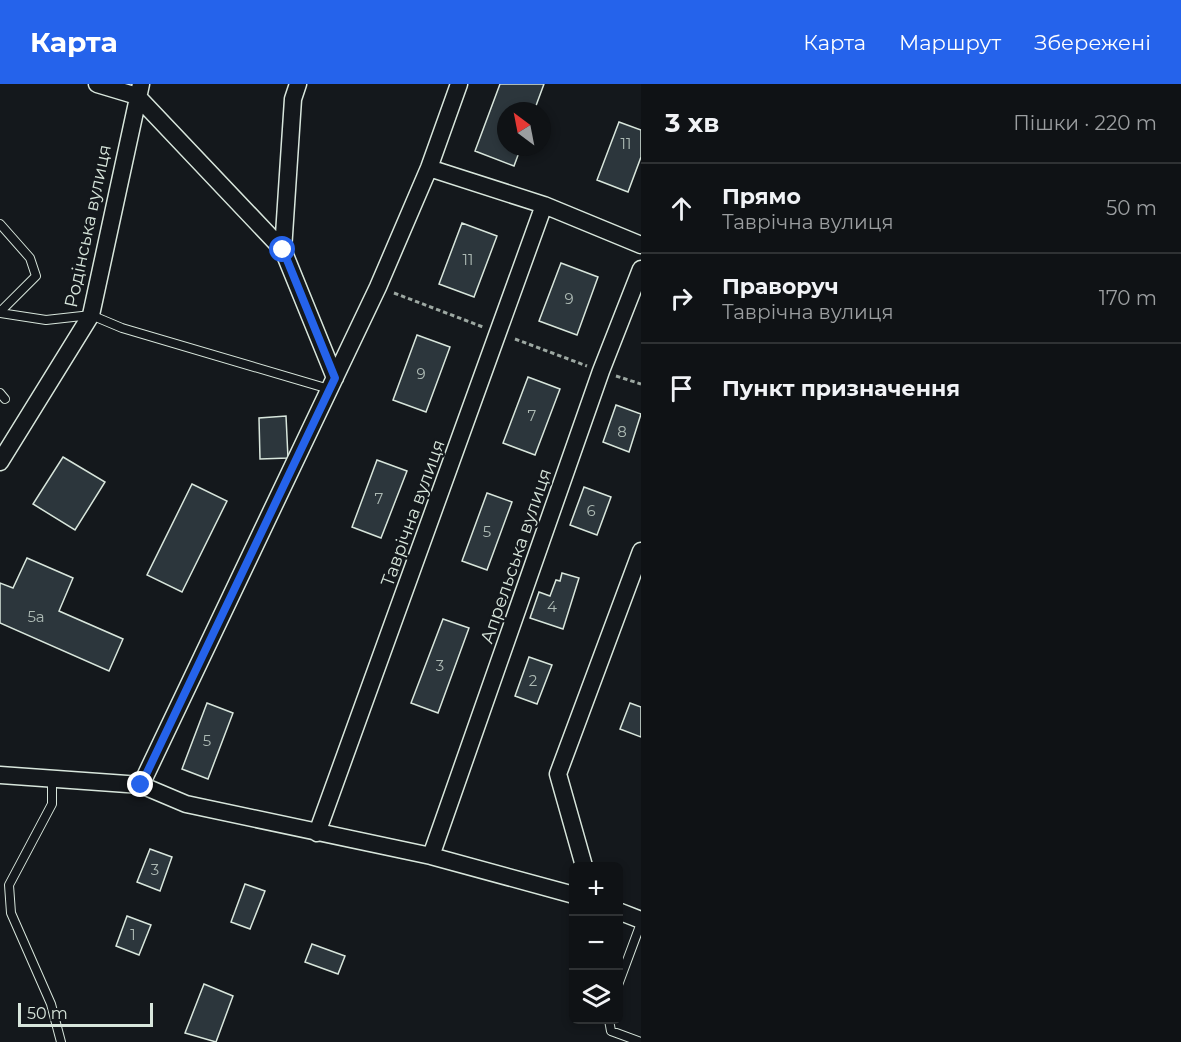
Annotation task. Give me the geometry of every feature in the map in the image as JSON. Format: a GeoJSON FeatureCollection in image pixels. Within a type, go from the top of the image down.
{"type":"FeatureCollection","features":[{"type":"Feature","properties":{"kind":"street"},"geometry":{"type":"LineString","coordinates":[[97,84],[139,90],[283,250],[332,383]]}},
{"type":"Feature","properties":{"kind":"street"},"geometry":{"type":"LineString","coordinates":[[283,250],[293,99],[298,84]]}},
{"type":"Feature","properties":{"kind":"street"},"geometry":{"type":"LineString","coordinates":[[141,785],[378,287],[429,168],[459,84]]}},
{"type":"Feature","properties":{"kind":"street","name":"Родінська вулиця"},"geometry":{"type":"LineString","coordinates":[[0,462],[91,315],[139,90]]}},
{"type":"Feature","properties":{"kind":"street"},"geometry":{"type":"LineString","coordinates":[[429,168],[544,205],[641,245]]}},
{"type":"Feature","properties":{"kind":"street","name":"Таврічна вулиця"},"geometry":{"type":"LineString","coordinates":[[317,833],[544,205]]}},
{"type":"Feature","properties":{"kind":"street","name":"Апрельська вулиця"},"geometry":{"type":"LineString","coordinates":[[431,856],[601,371],[641,269]]}},
{"type":"Feature","properties":{"kind":"street"},"geometry":{"type":"LineString","coordinates":[[583,862],[558,774],[641,550]]}},
{"type":"Feature","properties":{"kind":"street"},"geometry":{"type":"LineString","coordinates":[[0,775],[141,785],[186,804],[431,856],[569,894]]}},
{"type":"Feature","properties":{"kind":"street"},"geometry":{"type":"LineString","coordinates":[[623,913],[641,922]]}},
{"type":"Feature","properties":{"kind":"lane"},"geometry":{"type":"LineString","coordinates":[[0,224],[30,258],[36,276],[0,312]]}},
{"type":"Feature","properties":{"kind":"lane"},"geometry":{"type":"LineString","coordinates":[[0,312],[46,320],[91,315],[122,328],[332,383]]}},
{"type":"Feature","properties":{"kind":"lane"},"geometry":{"type":"LineString","coordinates":[[52,779],[52,804],[9,885],[11,912],[51,1004],[61,1042]]}},
{"type":"Feature","properties":{"kind":"lane"},"geometry":{"type":"LineString","coordinates":[[623,971],[641,922]]}},
{"type":"Feature","properties":{"kind":"lane"},"geometry":{"type":"LineString","coordinates":[[610,1024],[611,1031],[641,1042]]}},
{"type":"Feature","properties":{"kind":"building"},"geometry":{"type":"Polygon","coordinates":[[[500,84],[544,84],[537,102],[497,102],[497,156],[518,156],[514,166],[475,151],[500,84]]]}},
{"type":"Feature","properties":{"kind":"building"},"geometry":{"type":"Polygon","coordinates":[[[619,122],[641,130],[641,157],[628,192],[597,180],[619,122]]]}},
{"type":"Feature","properties":{"kind":"building"},"geometry":{"type":"Polygon","coordinates":[[[462,223],[497,236],[474,297],[439,284],[462,223]]]}},
{"type":"Feature","properties":{"kind":"building"},"geometry":{"type":"Polygon","coordinates":[[[561,263],[598,277],[577,335],[539,321],[561,263]]]}},
{"type":"Feature","properties":{"kind":"building"},"geometry":{"type":"Polygon","coordinates":[[[417,335],[450,347],[426,412],[393,400],[417,335]]]}},
{"type":"Feature","properties":{"kind":"building"},"geometry":{"type":"Polygon","coordinates":[[[528,377],[560,389],[535,455],[503,443],[528,377]]]}},
{"type":"Feature","properties":{"kind":"building"},"geometry":{"type":"Polygon","coordinates":[[[616,405],[641,414],[629,452],[603,442],[616,405]]]}},
{"type":"Feature","properties":{"kind":"building"},"geometry":{"type":"Polygon","coordinates":[[[286,416],[288,458],[260,459],[259,418],[286,416]]]}},
{"type":"Feature","properties":{"kind":"building"},"geometry":{"type":"Polygon","coordinates":[[[63,457],[105,482],[75,530],[33,504],[63,457]]]}},
{"type":"Feature","properties":{"kind":"building"},"geometry":{"type":"Polygon","coordinates":[[[377,460],[407,471],[381,538],[352,527],[377,460]]]}},
{"type":"Feature","properties":{"kind":"building"},"geometry":{"type":"Polygon","coordinates":[[[192,484],[227,501],[182,592],[147,575],[192,484]]]}},
{"type":"Feature","properties":{"kind":"building"},"geometry":{"type":"Polygon","coordinates":[[[584,487],[611,497],[597,535],[570,525],[584,487]]]}},
{"type":"Feature","properties":{"kind":"building"},"geometry":{"type":"Polygon","coordinates":[[[487,493],[512,502],[487,570],[462,561],[487,493]]]}},
{"type":"Feature","properties":{"kind":"building"},"geometry":{"type":"Polygon","coordinates":[[[27,558],[73,578],[59,611],[123,639],[109,671],[0,623],[0,583],[13,588],[27,558]]]}},
{"type":"Feature","properties":{"kind":"building"},"geometry":{"type":"Polygon","coordinates":[[[562,573],[579,578],[563,629],[530,618],[539,592],[550,596],[556,580],[560,581],[562,573]]]}},
{"type":"Feature","properties":{"kind":"building"},"geometry":{"type":"Polygon","coordinates":[[[443,619],[469,628],[438,713],[411,703],[443,619]]]}},
{"type":"Feature","properties":{"kind":"building"},"geometry":{"type":"Polygon","coordinates":[[[529,657],[552,665],[537,704],[515,696],[529,657]]]}},
{"type":"Feature","properties":{"kind":"building"},"geometry":{"type":"Polygon","coordinates":[[[207,703],[233,713],[208,779],[182,769],[207,703]]]}},
{"type":"Feature","properties":{"kind":"building"},"geometry":{"type":"Polygon","coordinates":[[[630,703],[641,707],[641,737],[620,729],[630,703]]]}},
{"type":"Feature","properties":{"kind":"building"},"geometry":{"type":"Polygon","coordinates":[[[150,849],[172,857],[160,891],[137,882],[150,849]]]}},
{"type":"Feature","properties":{"kind":"building"},"geometry":{"type":"Polygon","coordinates":[[[245,884],[265,891],[250,929],[231,922],[245,884]]]}},
{"type":"Feature","properties":{"kind":"building"},"geometry":{"type":"Polygon","coordinates":[[[127,916],[151,925],[139,955],[116,946],[127,916]]]}},
{"type":"Feature","properties":{"kind":"building"},"geometry":{"type":"Polygon","coordinates":[[[312,944],[345,956],[338,974],[305,962],[312,944]]]}},
{"type":"Feature","properties":{"kind":"building"},"geometry":{"type":"Polygon","coordinates":[[[204,984],[233,996],[216,1042],[185,1033],[204,984]]]}},
{"type":"Feature","properties":{"kind":"route"},"geometry":{"type":"LineString","coordinates":[[141,785],[335,378],[283,250]]}}]}
